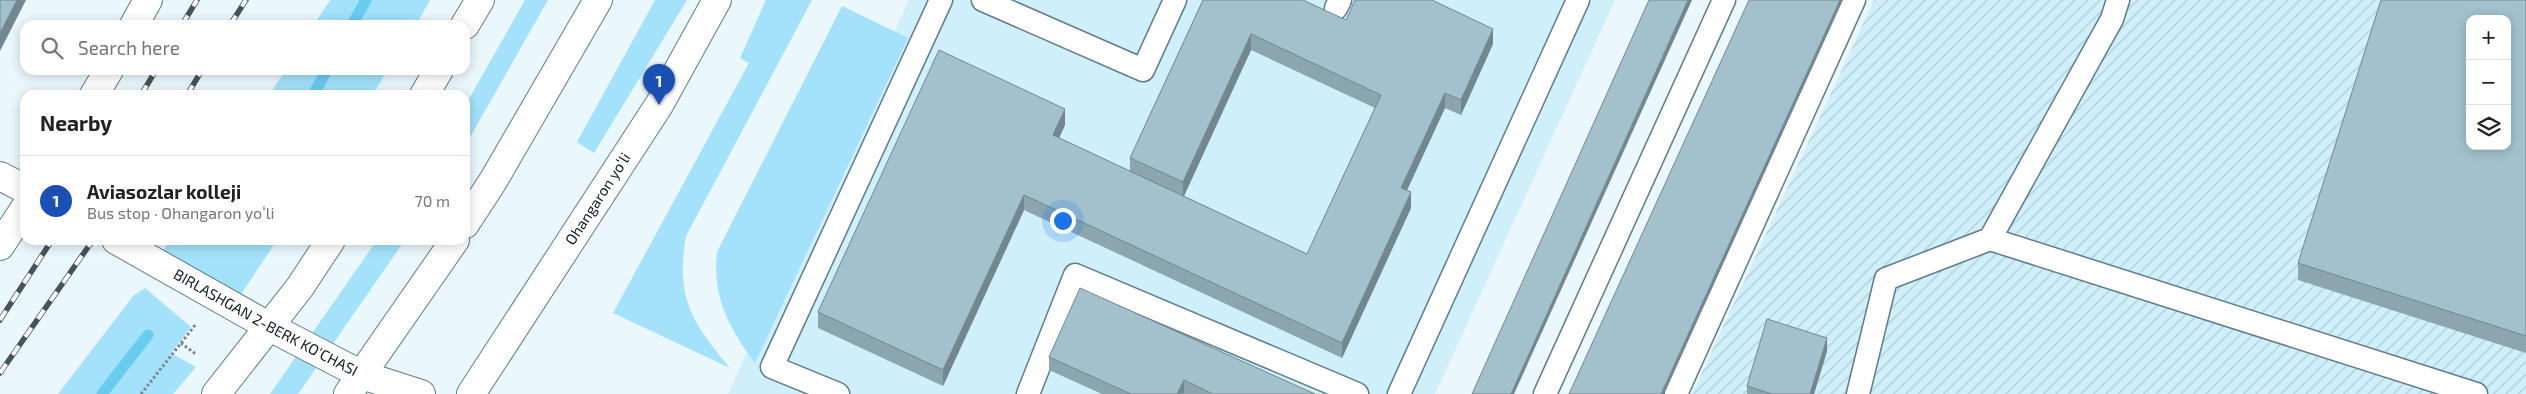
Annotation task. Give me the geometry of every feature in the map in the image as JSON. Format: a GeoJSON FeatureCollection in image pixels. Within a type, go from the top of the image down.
{"type":"FeatureCollection","features":[{"type":"Feature","properties":{"kind":"main road"},"geometry":{"type":"LineString","coordinates":[[137,20],[148,0]]}},
{"type":"Feature","properties":{"kind":"main road"},"geometry":{"type":"LineString","coordinates":[[468,20],[480,0]]}},
{"type":"Feature","properties":{"kind":"main road"},"geometry":{"type":"LineString","coordinates":[[470,216],[493,181],[598,0]]}},
{"type":"Feature","properties":{"kind":"main road","name":"Ohangaron yoʻli"},"geometry":{"type":"LineString","coordinates":[[471,394],[659,105],[716,0]]}},
{"type":"Feature","properties":{"kind":"main road"},"geometry":{"type":"LineString","coordinates":[[97,90],[106,75]]}},
{"type":"Feature","properties":{"kind":"main road"},"geometry":{"type":"LineString","coordinates":[[427,90],[436,75]]}},
{"type":"Feature","properties":{"kind":"main road"},"geometry":{"type":"LineString","coordinates":[[0,176],[20,186]]}},
{"type":"Feature","properties":{"kind":"main road"},"geometry":{"type":"LineString","coordinates":[[0,246],[20,216]]}},
{"type":"Feature","properties":{"kind":"main road","name":"BIRLASHGAN 2-BERK KO'CHASI"},"geometry":{"type":"LineString","coordinates":[[125,245],[270,326],[355,384],[421,394]]}},
{"type":"Feature","properties":{"kind":"main road"},"geometry":{"type":"LineString","coordinates":[[216,394],[270,326],[327,245]]}},
{"type":"Feature","properties":{"kind":"main road"},"geometry":{"type":"LineString","coordinates":[[355,384],[452,245]]}},
{"type":"Feature","properties":{"kind":"lane"},"geometry":{"type":"LineString","coordinates":[[838,394],[772,366],[941,0]]}},
{"type":"Feature","properties":{"kind":"lane"},"geometry":{"type":"LineString","coordinates":[[983,0],[1143,70],[1175,0]]}},
{"type":"Feature","properties":{"kind":"lane"},"geometry":{"type":"LineString","coordinates":[[1398,394],[1578,0]]}},
{"type":"Feature","properties":{"kind":"lane"},"geometry":{"type":"LineString","coordinates":[[1545,394],[1724,0]]}},
{"type":"Feature","properties":{"kind":"lane"},"geometry":{"type":"LineString","coordinates":[[1676,394],[1854,0]]}},
{"type":"Feature","properties":{"kind":"lane"},"geometry":{"type":"LineString","coordinates":[[1990,239],[2112,19],[2118,0]]}},
{"type":"Feature","properties":{"kind":"lane"},"geometry":{"type":"LineString","coordinates":[[1858,394],[1886,279],[1990,239],[2476,394]]}},
{"type":"Feature","properties":{"kind":"lane"},"geometry":{"type":"LineString","coordinates":[[1028,394],[1074,275],[1357,394]]}},
{"type":"Feature","properties":{"kind":"path"},"geometry":{"type":"LineString","coordinates":[[141,394],[199,320]]}},
{"type":"Feature","properties":{"kind":"path"},"geometry":{"type":"LineString","coordinates":[[181,343],[197,355]]}},
{"type":"Feature","properties":{"kind":"shaded area"},"geometry":{"type":"Polygon","coordinates":[[[330,0],[430,0],[419,20],[317,20],[330,0]]]}},
{"type":"Feature","properties":{"kind":"shaded area"},"geometry":{"type":"Polygon","coordinates":[[[525,0],[548,0],[470,137],[470,97],[525,0]]]}},
{"type":"Feature","properties":{"kind":"shaded area"},"geometry":{"type":"Polygon","coordinates":[[[655,0],[687,0],[594,153],[577,142],[655,0]]]}},
{"type":"Feature","properties":{"kind":"shaded area"},"geometry":{"type":"Polygon","coordinates":[[[766,0],[812,0],[686,236],[683,257],[685,293],[696,323],[730,368],[613,313],[749,63],[740,58],[766,0]]]}},
{"type":"Feature","properties":{"kind":"shaded area"},"geometry":{"type":"Polygon","coordinates":[[[909,0],[1615,0],[1435,394],[728,394],[909,0]]]}},
{"type":"Feature","properties":{"kind":"shaded area"},"geometry":{"type":"Polygon","coordinates":[[[1874,0],[2526,0],[2526,394],[1692,394],[1874,0]]]}},
{"type":"Feature","properties":{"kind":"shaded area"},"geometry":{"type":"Polygon","coordinates":[[[842,6],[908,38],[755,363],[737,337],[724,311],[717,283],[717,252],[842,6]]]}},
{"type":"Feature","properties":{"kind":"shaded area"},"geometry":{"type":"Polygon","coordinates":[[[283,75],[385,75],[375,90],[272,90],[283,75]]]}},
{"type":"Feature","properties":{"kind":"shaded area"},"geometry":{"type":"Polygon","coordinates":[[[167,245],[274,245],[228,314],[157,260],[167,245]]]}},
{"type":"Feature","properties":{"kind":"shaded area"},"geometry":{"type":"Polygon","coordinates":[[[374,245],[402,245],[298,394],[270,394],[374,245]]]}},
{"type":"Feature","properties":{"kind":"shaded area"},"geometry":{"type":"Polygon","coordinates":[[[145,288],[191,327],[171,353],[196,367],[173,394],[58,394],[134,295],[145,288]]]}},
{"type":"Feature","properties":{"kind":"building"},"geometry":{"type":"Polygon","coordinates":[[[0,0],[17,0],[0,33],[0,0]]]}},
{"type":"Feature","properties":{"kind":"building"},"geometry":{"type":"Polygon","coordinates":[[[1203,0],[1303,0],[1346,20],[1355,0],[1432,0],[1493,29],[1461,100],[1445,93],[1401,188],[1411,192],[1342,343],[1024,195],[943,370],[818,312],[939,50],[1065,109],[1053,135],[1307,254],[1381,95],[1251,34],[1183,182],[1130,158],[1203,0]]]}},
{"type":"Feature","properties":{"kind":"building"},"geometry":{"type":"Polygon","coordinates":[[[1649,0],[1688,0],[1511,394],[1472,394],[1649,0]]]}},
{"type":"Feature","properties":{"kind":"building"},"geometry":{"type":"Polygon","coordinates":[[[1749,0],[1840,0],[1661,394],[1569,394],[1749,0]]]}},
{"type":"Feature","properties":{"kind":"building"},"geometry":{"type":"Polygon","coordinates":[[[2381,0],[2526,0],[2526,336],[2298,263],[2381,0]]]}},
{"type":"Feature","properties":{"kind":"building"},"geometry":{"type":"Polygon","coordinates":[[[1080,288],[1315,394],[1213,394],[1184,380],[1177,394],[1131,394],[1049,357],[1080,288]]]}},
{"type":"Feature","properties":{"kind":"building"},"geometry":{"type":"Polygon","coordinates":[[[1767,319],[1827,338],[1810,394],[1772,394],[1747,386],[1767,319]]]}},
{"type":"Feature","properties":{"kind":"waterway"},"geometry":{"type":"LineString","coordinates":[[355,20],[366,0]]}},
{"type":"Feature","properties":{"kind":"waterway"},"geometry":{"type":"LineString","coordinates":[[316,90],[324,75]]}},
{"type":"Feature","properties":{"kind":"waterway"},"geometry":{"type":"LineString","coordinates":[[102,394],[148,335]]}},
{"type":"Feature","properties":{"kind":"railway"},"geometry":{"type":"LineString","coordinates":[[185,20],[197,0]]}},
{"type":"Feature","properties":{"kind":"railway"},"geometry":{"type":"LineString","coordinates":[[233,20],[246,0]]}},
{"type":"Feature","properties":{"kind":"railway"},"geometry":{"type":"LineString","coordinates":[[144,90],[153,75]]}},
{"type":"Feature","properties":{"kind":"railway"},"geometry":{"type":"LineString","coordinates":[[190,90],[199,75]]}},
{"type":"Feature","properties":{"kind":"railway"},"geometry":{"type":"LineString","coordinates":[[0,320],[49,245]]}},
{"type":"Feature","properties":{"kind":"railway"},"geometry":{"type":"LineString","coordinates":[[0,373],[90,245]]}},
{"type":"Feature","properties":{"kind":"place","name":"Aviasozlar kolleji"},"geometry":{"type":"Point","coordinates":[659,105]}}]}
